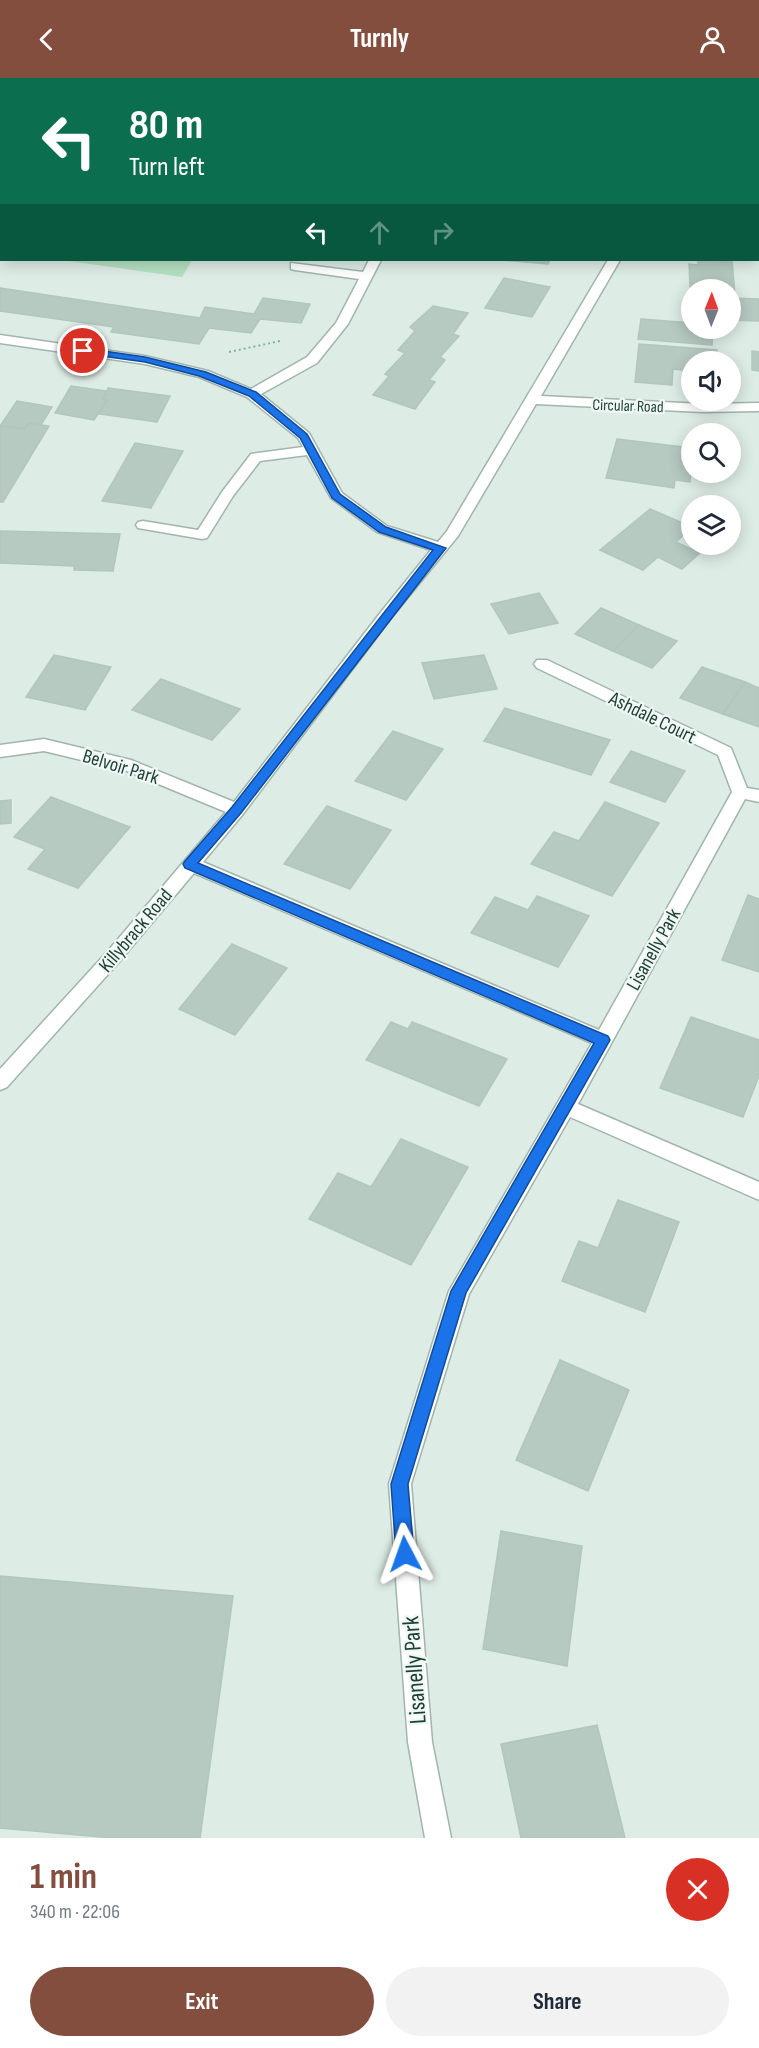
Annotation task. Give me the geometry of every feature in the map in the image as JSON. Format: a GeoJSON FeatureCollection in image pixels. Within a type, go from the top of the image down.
{"type":"FeatureCollection","features":[{"type":"Feature","properties":{"kind":"street"},"geometry":{"type":"LineString","coordinates":[[252,394],[312,360],[342,324],[374,261]]}},
{"type":"Feature","properties":{"kind":"street","name":"Killybrack Road"},"geometry":{"type":"LineString","coordinates":[[0,1083],[113,957],[237,810],[453,533],[613,261]]}},
{"type":"Feature","properties":{"kind":"street"},"geometry":{"type":"LineString","coordinates":[[295,266],[366,276]]}},
{"type":"Feature","properties":{"kind":"street"},"geometry":{"type":"LineString","coordinates":[[1,340],[145,360],[203,374],[252,394],[304,436],[336,495],[382,529],[440,548]]}},
{"type":"Feature","properties":{"kind":"street","name":"Circular Road"},"geometry":{"type":"LineString","coordinates":[[533,400],[703,408],[759,407]]}},
{"type":"Feature","properties":{"kind":"street"},"geometry":{"type":"LineString","coordinates":[[143,525],[202,535],[227,495],[256,457],[311,450]]}},
{"type":"Feature","properties":{"kind":"street","name":"Ashdale Court"},"geometry":{"type":"LineString","coordinates":[[542,664],[725,752],[750,794]]}},
{"type":"Feature","properties":{"kind":"street","name":"Belvoir Park"},"geometry":{"type":"LineString","coordinates":[[0,751],[44,745],[131,766],[237,810]]}},
{"type":"Feature","properties":{"kind":"street","name":"Lisanelly Park"},"geometry":{"type":"LineString","coordinates":[[438,1838],[420,1742],[400,1484],[459,1291],[603,1040],[750,794]]}},
{"type":"Feature","properties":{"kind":"street"},"geometry":{"type":"LineString","coordinates":[[190,864],[603,1040]]}},
{"type":"Feature","properties":{"kind":"street"},"geometry":{"type":"LineString","coordinates":[[566,1107],[759,1191]]}},
{"type":"Feature","properties":{"kind":"path"},"geometry":{"type":"LineString","coordinates":[[219,354],[285,340]]}},
{"type":"Feature","properties":{"kind":"green space"},"geometry":{"type":"Polygon","coordinates":[[[69,261],[191,261],[182,277],[69,261]]]}},
{"type":"Feature","properties":{"kind":"building"},"geometry":{"type":"Polygon","coordinates":[[[513,261],[550,261],[548,264],[513,261]]]}},
{"type":"Feature","properties":{"kind":"building"},"geometry":{"type":"Polygon","coordinates":[[[698,261],[732,261],[734,279],[690,279],[689,264],[698,265],[698,261]]]}},
{"type":"Feature","properties":{"kind":"building"},"geometry":{"type":"Polygon","coordinates":[[[504,278],[550,287],[532,317],[485,308],[504,278]]]}},
{"type":"Feature","properties":{"kind":"building"},"geometry":{"type":"Polygon","coordinates":[[[0,288],[200,318],[205,307],[254,314],[263,298],[310,304],[301,323],[260,319],[251,333],[209,328],[199,344],[111,332],[114,327],[0,311],[0,288]]]}},
{"type":"Feature","properties":{"kind":"building"},"geometry":{"type":"Polygon","coordinates":[[[741,298],[759,299],[759,321],[741,320],[741,298]]]}},
{"type":"Feature","properties":{"kind":"building"},"geometry":{"type":"Polygon","coordinates":[[[433,306],[468,313],[453,334],[459,336],[440,357],[445,360],[429,380],[435,382],[415,409],[373,395],[389,376],[385,374],[405,353],[398,350],[415,331],[410,327],[433,306]]]}},
{"type":"Feature","properties":{"kind":"building"},"geometry":{"type":"Polygon","coordinates":[[[641,319],[681,322],[681,339],[712,339],[712,345],[638,339],[641,319]]]}},
{"type":"Feature","properties":{"kind":"building"},"geometry":{"type":"Polygon","coordinates":[[[639,344],[717,350],[681,351],[681,370],[673,369],[672,385],[635,382],[639,344]]]}},
{"type":"Feature","properties":{"kind":"building"},"geometry":{"type":"Polygon","coordinates":[[[752,351],[759,352],[759,371],[752,370],[752,351]]]}},
{"type":"Feature","properties":{"kind":"building"},"geometry":{"type":"Polygon","coordinates":[[[71,386],[107,391],[103,399],[107,400],[94,420],[55,413],[71,386]]]}},
{"type":"Feature","properties":{"kind":"building"},"geometry":{"type":"Polygon","coordinates":[[[108,388],[170,396],[157,422],[99,414],[107,400],[103,399],[108,388]]]}},
{"type":"Feature","properties":{"kind":"building"},"geometry":{"type":"Polygon","coordinates":[[[17,401],[52,407],[41,425],[28,423],[25,429],[0,426],[17,401]]]}},
{"type":"Feature","properties":{"kind":"building"},"geometry":{"type":"Polygon","coordinates":[[[28,423],[49,426],[3,502],[0,502],[0,426],[25,429],[28,423]]]}},
{"type":"Feature","properties":{"kind":"building"},"geometry":{"type":"Polygon","coordinates":[[[617,439],[681,447],[681,481],[675,480],[674,488],[606,478],[617,439]]]}},
{"type":"Feature","properties":{"kind":"building"},"geometry":{"type":"Polygon","coordinates":[[[135,443],[183,451],[151,508],[102,501],[135,443]]]}},
{"type":"Feature","properties":{"kind":"building"},"geometry":{"type":"Polygon","coordinates":[[[650,509],[681,522],[681,537],[676,542],[681,544],[681,555],[698,555],[682,569],[658,557],[643,570],[600,550],[650,509]]]}},
{"type":"Feature","properties":{"kind":"building"},"geometry":{"type":"Polygon","coordinates":[[[0,531],[120,534],[113,571],[74,570],[74,566],[0,563],[0,531]]]}},
{"type":"Feature","properties":{"kind":"building"},"geometry":{"type":"Polygon","coordinates":[[[539,593],[558,623],[509,634],[491,604],[539,593]]]}},
{"type":"Feature","properties":{"kind":"building"},"geometry":{"type":"Polygon","coordinates":[[[601,608],[639,625],[613,651],[575,634],[601,608]]]}},
{"type":"Feature","properties":{"kind":"building"},"geometry":{"type":"Polygon","coordinates":[[[639,625],[677,641],[652,668],[613,651],[639,625]]]}},
{"type":"Feature","properties":{"kind":"building"},"geometry":{"type":"Polygon","coordinates":[[[54,655],[111,667],[85,710],[26,697],[54,655]]]}},
{"type":"Feature","properties":{"kind":"building"},"geometry":{"type":"Polygon","coordinates":[[[484,655],[497,689],[434,699],[422,663],[484,655]]]}},
{"type":"Feature","properties":{"kind":"building"},"geometry":{"type":"Polygon","coordinates":[[[702,667],[745,682],[723,714],[680,698],[702,667]]]}},
{"type":"Feature","properties":{"kind":"building"},"geometry":{"type":"Polygon","coordinates":[[[161,679],[240,709],[212,740],[132,710],[161,679]]]}},
{"type":"Feature","properties":{"kind":"building"},"geometry":{"type":"Polygon","coordinates":[[[745,682],[759,688],[759,727],[723,714],[745,682]]]}},
{"type":"Feature","properties":{"kind":"building"},"geometry":{"type":"Polygon","coordinates":[[[505,708],[610,740],[591,775],[484,741],[505,708]]]}},
{"type":"Feature","properties":{"kind":"building"},"geometry":{"type":"Polygon","coordinates":[[[393,731],[443,749],[406,800],[355,781],[393,731]]]}},
{"type":"Feature","properties":{"kind":"building"},"geometry":{"type":"Polygon","coordinates":[[[631,751],[685,771],[665,802],[610,782],[631,751]]]}},
{"type":"Feature","properties":{"kind":"building"},"geometry":{"type":"Polygon","coordinates":[[[51,797],[130,827],[78,888],[28,869],[45,849],[14,837],[51,797]]]}},
{"type":"Feature","properties":{"kind":"building"},"geometry":{"type":"Polygon","coordinates":[[[11,800],[11,823],[0,824],[0,801],[11,800]]]}},
{"type":"Feature","properties":{"kind":"building"},"geometry":{"type":"Polygon","coordinates":[[[605,802],[659,823],[612,896],[531,864],[554,832],[579,841],[605,802]]]}},
{"type":"Feature","properties":{"kind":"building"},"geometry":{"type":"Polygon","coordinates":[[[327,806],[391,830],[350,889],[284,864],[327,806]]]}},
{"type":"Feature","properties":{"kind":"building"},"geometry":{"type":"Polygon","coordinates":[[[748,895],[759,899],[759,972],[722,960],[748,895]]]}},
{"type":"Feature","properties":{"kind":"building"},"geometry":{"type":"Polygon","coordinates":[[[537,896],[589,916],[558,967],[471,933],[495,897],[528,910],[537,896]]]}},
{"type":"Feature","properties":{"kind":"building"},"geometry":{"type":"Polygon","coordinates":[[[232,944],[287,968],[235,1035],[179,1009],[232,944]]]}},
{"type":"Feature","properties":{"kind":"building"},"geometry":{"type":"Polygon","coordinates":[[[691,1017],[759,1040],[759,1076],[743,1117],[660,1088],[691,1017]]]}},
{"type":"Feature","properties":{"kind":"building"},"geometry":{"type":"Polygon","coordinates":[[[391,1022],[408,1029],[412,1022],[507,1059],[479,1106],[366,1060],[391,1022]]]}},
{"type":"Feature","properties":{"kind":"building"},"geometry":{"type":"Polygon","coordinates":[[[401,1139],[468,1167],[411,1265],[309,1219],[338,1173],[371,1187],[401,1139]]]}},
{"type":"Feature","properties":{"kind":"building"},"geometry":{"type":"Polygon","coordinates":[[[618,1200],[679,1222],[645,1312],[562,1281],[579,1241],[598,1248],[618,1200]]]}},
{"type":"Feature","properties":{"kind":"building"},"geometry":{"type":"Polygon","coordinates":[[[560,1360],[629,1390],[588,1491],[516,1460],[560,1360]]]}},
{"type":"Feature","properties":{"kind":"building"},"geometry":{"type":"Polygon","coordinates":[[[501,1531],[582,1546],[567,1666],[483,1649],[501,1531]]]}},
{"type":"Feature","properties":{"kind":"building"},"geometry":{"type":"Polygon","coordinates":[[[0,1576],[233,1596],[200,1838],[112,1838],[0,1828],[0,1576]]]}},
{"type":"Feature","properties":{"kind":"building"},"geometry":{"type":"Polygon","coordinates":[[[597,1725],[625,1838],[521,1838],[501,1744],[597,1725]]]}},
{"type":"Feature","properties":{"kind":"route"},"geometry":{"type":"LineString","coordinates":[[83,351],[145,360],[203,374],[252,394],[304,436],[336,495],[382,529],[440,548],[237,810],[190,864],[603,1040],[459,1291],[400,1484],[405,1554]]}}]}
